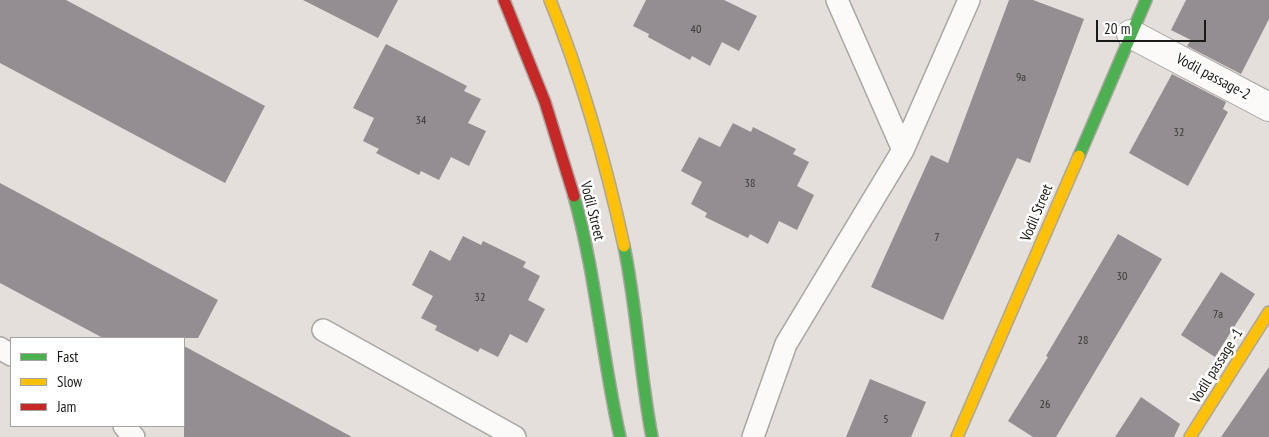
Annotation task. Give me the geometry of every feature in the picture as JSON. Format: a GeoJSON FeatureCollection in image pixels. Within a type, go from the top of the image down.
{"type":"FeatureCollection","features":[{"type":"Feature","properties":{"kind":"street","name":"Vodil Street"},"geometry":{"type":"LineString","coordinates":[[504,0],[540,87],[570,182],[593,279],[609,384],[620,437]]}},
{"type":"Feature","properties":{"kind":"street","name":"Vodil Street"},"geometry":{"type":"LineString","coordinates":[[550,0],[575,70],[615,207],[639,336],[652,437]]}},
{"type":"Feature","properties":{"kind":"street","name":"Vodil Street"},"geometry":{"type":"LineString","coordinates":[[956,437],[1146,0]]}},
{"type":"Feature","properties":{"kind":"street","name":"Vodil passage-2"},"geometry":{"type":"LineString","coordinates":[[1131,34],[1269,107]]}},
{"type":"Feature","properties":{"kind":"street","name":"Vodil passage -1"},"geometry":{"type":"LineString","coordinates":[[1190,437],[1269,312]]}},
{"type":"Feature","properties":{"kind":"lane"},"geometry":{"type":"LineString","coordinates":[[837,0],[903,150]]}},
{"type":"Feature","properties":{"kind":"lane"},"geometry":{"type":"LineString","coordinates":[[753,437],[786,344],[903,150],[969,0]]}},
{"type":"Feature","properties":{"kind":"lane"},"geometry":{"type":"LineString","coordinates":[[323,330],[515,437]]}},
{"type":"Feature","properties":{"kind":"lane"},"geometry":{"type":"LineString","coordinates":[[125,427],[134,437]]}},
{"type":"Feature","properties":{"kind":"building"},"geometry":{"type":"Polygon","coordinates":[[[0,0],[66,0],[265,106],[225,183],[0,63],[0,0]]]}},
{"type":"Feature","properties":{"kind":"building"},"geometry":{"type":"Polygon","coordinates":[[[303,0],[398,0],[378,38],[303,0]]]}},
{"type":"Feature","properties":{"kind":"building"},"geometry":{"type":"Polygon","coordinates":[[[646,0],[724,0],[757,16],[739,51],[722,42],[710,66],[692,56],[690,60],[648,37],[649,34],[633,26],[646,0]]]}},
{"type":"Feature","properties":{"kind":"building"},"geometry":{"type":"Polygon","coordinates":[[[1009,0],[1033,0],[1084,19],[1030,163],[1017,158],[943,320],[871,287],[931,155],[948,163],[1009,0]]]}},
{"type":"Feature","properties":{"kind":"building"},"geometry":{"type":"Polygon","coordinates":[[[1186,0],[1269,0],[1269,19],[1241,74],[1187,46],[1191,40],[1171,30],[1186,0]]]}},
{"type":"Feature","properties":{"kind":"building"},"geometry":{"type":"Polygon","coordinates":[[[386,44],[467,86],[464,91],[481,99],[468,123],[486,131],[469,166],[451,157],[439,180],[421,171],[419,175],[376,153],[379,149],[363,141],[374,118],[353,108],[386,44]]]}},
{"type":"Feature","properties":{"kind":"building"},"geometry":{"type":"Polygon","coordinates":[[[1172,74],[1226,102],[1223,109],[1228,112],[1188,186],[1129,153],[1172,74]]]}},
{"type":"Feature","properties":{"kind":"building"},"geometry":{"type":"Polygon","coordinates":[[[733,123],[751,132],[753,127],[796,149],[793,154],[809,162],[797,186],[814,195],[797,230],[779,221],[768,244],[750,234],[748,238],[705,217],[707,213],[691,204],[702,182],[681,171],[699,137],[720,147],[733,123]]]}},
{"type":"Feature","properties":{"kind":"building"},"geometry":{"type":"Polygon","coordinates":[[[0,183],[218,300],[198,338],[101,337],[0,283],[0,183]]]}},
{"type":"Feature","properties":{"kind":"building"},"geometry":{"type":"Polygon","coordinates":[[[1118,234],[1162,259],[1056,437],[1033,437],[1008,421],[1048,357],[1046,356],[1118,234]]]}},
{"type":"Feature","properties":{"kind":"building"},"geometry":{"type":"Polygon","coordinates":[[[463,236],[481,245],[483,241],[526,262],[523,267],[540,276],[528,300],[545,309],[527,343],[510,334],[498,357],[480,348],[478,352],[435,330],[437,326],[421,318],[433,296],[412,285],[430,250],[450,261],[463,236]]]}},
{"type":"Feature","properties":{"kind":"building"},"geometry":{"type":"Polygon","coordinates":[[[1221,272],[1255,294],[1215,357],[1181,335],[1221,272]]]}},
{"type":"Feature","properties":{"kind":"building"},"geometry":{"type":"Polygon","coordinates":[[[185,347],[352,437],[184,437],[185,347]]]}},
{"type":"Feature","properties":{"kind":"building"},"geometry":{"type":"Polygon","coordinates":[[[1269,367],[1269,437],[1221,437],[1269,367]]]}},
{"type":"Feature","properties":{"kind":"building"},"geometry":{"type":"Polygon","coordinates":[[[870,379],[926,402],[911,437],[846,437],[870,379]]]}},
{"type":"Feature","properties":{"kind":"building"},"geometry":{"type":"Polygon","coordinates":[[[1141,397],[1180,424],[1174,437],[1115,437],[1141,397]]]}},
{"type":"Feature","properties":{"kind":"traffic: fast"},"geometry":{"type":"LineString","coordinates":[[1079,156],[1146,0]]}},
{"type":"Feature","properties":{"kind":"traffic: fast"},"geometry":{"type":"LineString","coordinates":[[574,196],[588,256],[620,437]]}},
{"type":"Feature","properties":{"kind":"traffic: fast"},"geometry":{"type":"LineString","coordinates":[[624,246],[652,437]]}},
{"type":"Feature","properties":{"kind":"traffic: slow"},"geometry":{"type":"LineString","coordinates":[[550,0],[573,60],[592,122],[624,246]]}},
{"type":"Feature","properties":{"kind":"traffic: slow"},"geometry":{"type":"LineString","coordinates":[[957,437],[1079,156]]}},
{"type":"Feature","properties":{"kind":"traffic: slow"},"geometry":{"type":"LineString","coordinates":[[1190,437],[1269,312]]}},
{"type":"Feature","properties":{"kind":"traffic: jam"},"geometry":{"type":"LineString","coordinates":[[504,0],[545,102],[574,196]]}}]}
